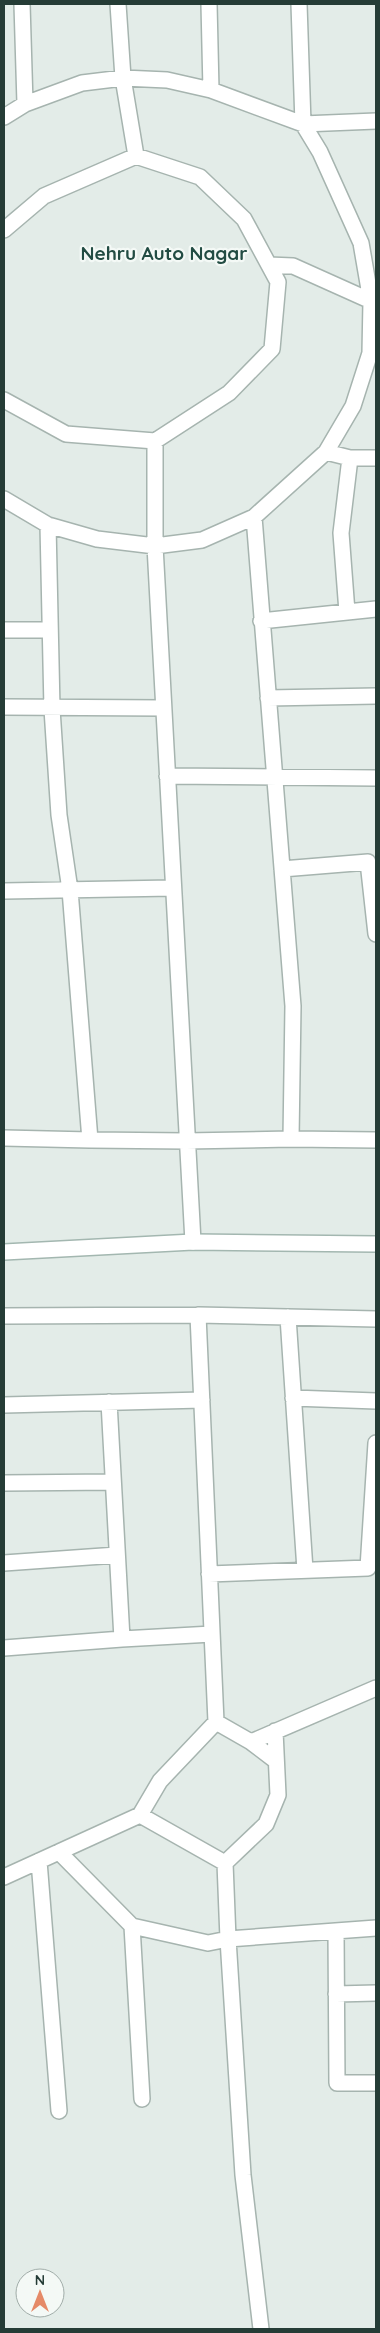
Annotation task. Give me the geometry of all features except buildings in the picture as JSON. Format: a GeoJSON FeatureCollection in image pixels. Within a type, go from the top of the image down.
{"type":"FeatureCollection","features":[{"type":"Feature","properties":{"kind":"street"},"geometry":{"type":"LineString","coordinates":[[22,4],[25,104]]}},
{"type":"Feature","properties":{"kind":"street"},"geometry":{"type":"LineString","coordinates":[[118,4],[123,78],[136,156]]}},
{"type":"Feature","properties":{"kind":"street"},"geometry":{"type":"LineString","coordinates":[[209,4],[210,90]]}},
{"type":"Feature","properties":{"kind":"street"},"geometry":{"type":"LineString","coordinates":[[4,499],[48,525],[97,540],[155,546],[202,540],[254,517],[326,452],[353,406],[370,353],[374,299],[361,243],[320,152],[303,124],[299,4]]}},
{"type":"Feature","properties":{"kind":"street"},"geometry":{"type":"LineString","coordinates":[[4,117],[25,104],[82,83],[123,78],[167,80],[210,90],[303,124],[376,121]]}},
{"type":"Feature","properties":{"kind":"street"},"geometry":{"type":"LineString","coordinates":[[4,230],[44,196],[136,156],[200,177],[244,220],[278,282],[272,349],[229,393],[155,441],[66,434],[4,400]]}},
{"type":"Feature","properties":{"kind":"street"},"geometry":{"type":"LineString","coordinates":[[269,265],[293,266],[374,299]]}},
{"type":"Feature","properties":{"kind":"street"},"geometry":{"type":"LineString","coordinates":[[155,441],[155,546],[172,888],[193,1242]]}},
{"type":"Feature","properties":{"kind":"street"},"geometry":{"type":"LineString","coordinates":[[326,452],[350,458],[376,458]]}},
{"type":"Feature","properties":{"kind":"street"},"geometry":{"type":"LineString","coordinates":[[347,612],[340,533],[350,458]]}},
{"type":"Feature","properties":{"kind":"street"},"geometry":{"type":"LineString","coordinates":[[254,517],[293,1006],[291,1139]]}},
{"type":"Feature","properties":{"kind":"street"},"geometry":{"type":"LineString","coordinates":[[48,525],[52,709],[59,815],[70,890],[90,1140]]}},
{"type":"Feature","properties":{"kind":"street"},"geometry":{"type":"LineString","coordinates":[[261,621],[376,609]]}},
{"type":"Feature","properties":{"kind":"street"},"geometry":{"type":"LineString","coordinates":[[4,630],[50,630]]}},
{"type":"Feature","properties":{"kind":"street"},"geometry":{"type":"LineString","coordinates":[[268,698],[376,696]]}},
{"type":"Feature","properties":{"kind":"street"},"geometry":{"type":"LineString","coordinates":[[4,707],[52,709],[163,708]]}},
{"type":"Feature","properties":{"kind":"street"},"geometry":{"type":"LineString","coordinates":[[167,776],[376,778]]}},
{"type":"Feature","properties":{"kind":"street"},"geometry":{"type":"LineString","coordinates":[[282,869],[368,862],[376,934]]}},
{"type":"Feature","properties":{"kind":"street"},"geometry":{"type":"LineString","coordinates":[[4,891],[172,888]]}},
{"type":"Feature","properties":{"kind":"street"},"geometry":{"type":"LineString","coordinates":[[4,1138],[186,1141],[376,1140]]}},
{"type":"Feature","properties":{"kind":"street"},"geometry":{"type":"LineString","coordinates":[[4,1252],[193,1242],[376,1244]]}},
{"type":"Feature","properties":{"kind":"street"},"geometry":{"type":"LineString","coordinates":[[4,1876],[140,1815],[160,1781],[216,1722],[198,1315]]}},
{"type":"Feature","properties":{"kind":"street"},"geometry":{"type":"LineString","coordinates":[[4,1316],[198,1315],[376,1319]]}},
{"type":"Feature","properties":{"kind":"street"},"geometry":{"type":"LineString","coordinates":[[288,1317],[305,1570]]}},
{"type":"Feature","properties":{"kind":"street"},"geometry":{"type":"LineString","coordinates":[[293,1398],[376,1401]]}},
{"type":"Feature","properties":{"kind":"street"},"geometry":{"type":"LineString","coordinates":[[4,1405],[202,1400]]}},
{"type":"Feature","properties":{"kind":"street"},"geometry":{"type":"LineString","coordinates":[[109,1402],[122,1639]]}},
{"type":"Feature","properties":{"kind":"street"},"geometry":{"type":"LineString","coordinates":[[209,1574],[372,1568],[376,1443]]}},
{"type":"Feature","properties":{"kind":"street"},"geometry":{"type":"LineString","coordinates":[[4,1483],[113,1482]]}},
{"type":"Feature","properties":{"kind":"street"},"geometry":{"type":"LineString","coordinates":[[4,1563],[117,1555]]}},
{"type":"Feature","properties":{"kind":"street"},"geometry":{"type":"LineString","coordinates":[[4,1648],[212,1634]]}},
{"type":"Feature","properties":{"kind":"street"},"geometry":{"type":"LineString","coordinates":[[251,1742],[376,1688]]}},
{"type":"Feature","properties":{"kind":"street"},"geometry":{"type":"LineString","coordinates":[[216,1722],[251,1742],[276,1761]]}},
{"type":"Feature","properties":{"kind":"street"},"geometry":{"type":"LineString","coordinates":[[261,2329],[243,2175],[225,1863],[266,1824],[278,1795],[275,1732]]}},
{"type":"Feature","properties":{"kind":"street"},"geometry":{"type":"LineString","coordinates":[[140,1815],[225,1863]]}},
{"type":"Feature","properties":{"kind":"street"},"geometry":{"type":"LineString","coordinates":[[59,1852],[132,1926],[208,1943],[228,1938],[376,1928]]}},
{"type":"Feature","properties":{"kind":"street"},"geometry":{"type":"LineString","coordinates":[[39,1861],[59,2111]]}},
{"type":"Feature","properties":{"kind":"street"},"geometry":{"type":"LineString","coordinates":[[132,1926],[142,2099]]}},
{"type":"Feature","properties":{"kind":"street"},"geometry":{"type":"LineString","coordinates":[[336,1931],[337,2083],[376,2082]]}},
{"type":"Feature","properties":{"kind":"street"},"geometry":{"type":"LineString","coordinates":[[336,1994],[376,1993]]}},
{"type":"Feature","properties":{"kind":"district","name":"Nehru Auto Nagar"},"geometry":{"type":"Point","coordinates":[164,253]}}]}
